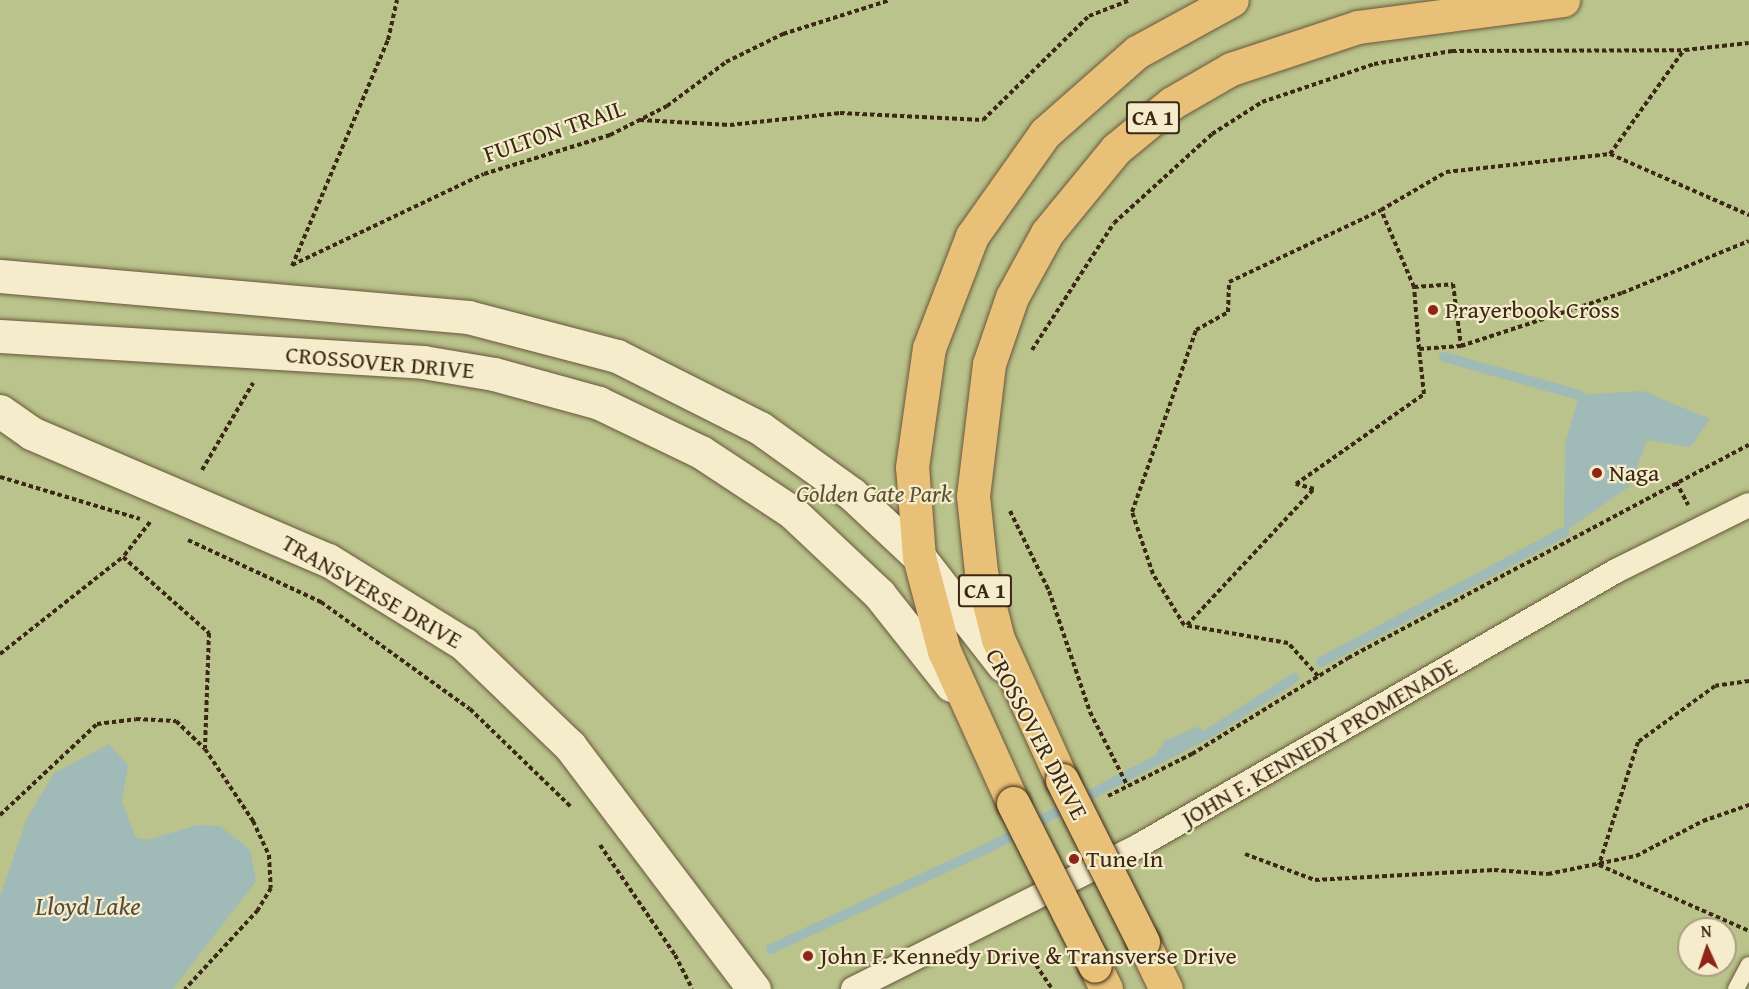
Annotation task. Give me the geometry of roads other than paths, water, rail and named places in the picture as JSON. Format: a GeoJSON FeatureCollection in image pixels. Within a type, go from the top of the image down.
{"type":"FeatureCollection","features":[{"type":"Feature","properties":{"kind":"highway","name":"CA 1"},"geometry":{"type":"LineString","coordinates":[[919,557],[912,466],[920,388],[941,310],[972,236],[1018,166],[1073,104],[1137,52],[1232,0]]}},
{"type":"Feature","properties":{"kind":"highway","name":"CA 1"},"geometry":{"type":"LineString","coordinates":[[1014,682],[988,606],[975,535],[976,434],[989,364],[1012,297],[1067,204],[1145,124],[1199,85],[1259,56],[1396,20],[1563,0]]}},
{"type":"Feature","properties":{"kind":"highway","name":"CROSSOVER DRIVE"},"geometry":{"type":"LineString","coordinates":[[919,557],[964,704],[1101,977]]}},
{"type":"Feature","properties":{"kind":"highway","name":"CROSSOVER DRIVE"},"geometry":{"type":"LineString","coordinates":[[1014,682],[1166,989]]}},
{"type":"Feature","properties":{"kind":"main road","name":"CROSSOVER DRIVE"},"geometry":{"type":"LineString","coordinates":[[0,276],[468,317],[607,352],[688,388],[792,448],[852,494],[919,557],[984,635],[1014,682]]}},
{"type":"Feature","properties":{"kind":"main road"},"geometry":{"type":"LineString","coordinates":[[0,298],[91,298],[148,289]]}},
{"type":"Feature","properties":{"kind":"main road","name":"CROSSOVER DRIVE"},"geometry":{"type":"LineString","coordinates":[[0,336],[423,362],[494,374],[599,403],[734,471],[801,519],[900,618],[964,704]]}},
{"type":"Feature","properties":{"kind":"main road","name":"TRANSVERSE DRIVE"},"geometry":{"type":"LineString","coordinates":[[0,411],[31,433],[328,560],[464,644],[570,746],[754,989]]}},
{"type":"Feature","properties":{"kind":"street","name":"JOHN F. KENNEDY PROMENADE"},"geometry":{"type":"LineString","coordinates":[[853,989],[1140,845],[1616,571],[1749,505]]}},
{"type":"Feature","properties":{"kind":"lane"},"geometry":{"type":"LineString","coordinates":[[1736,989],[1749,965]]}},
{"type":"Feature","properties":{"kind":"water"},"geometry":{"type":"Polygon","coordinates":[[[1643,391],[1710,419],[1690,447],[1647,440],[1630,486],[1564,532],[1565,444],[1579,395],[1643,391]]]}},
{"type":"Feature","properties":{"kind":"water","name":"Lloyd Lake"},"geometry":{"type":"Polygon","coordinates":[[[109,744],[128,765],[122,800],[135,837],[147,840],[197,825],[220,826],[250,850],[256,881],[173,989],[0,989],[0,897],[27,818],[54,773],[109,744]]]}},
{"type":"Feature","properties":{"kind":"waterway"},"geometry":{"type":"LineString","coordinates":[[1444,357],[1579,395]]}},
{"type":"Feature","properties":{"kind":"waterway"},"geometry":{"type":"LineString","coordinates":[[1321,662],[1564,532]]}},
{"type":"Feature","properties":{"kind":"waterway"},"geometry":{"type":"LineString","coordinates":[[771,949],[988,848],[1211,732],[1294,678]]}},
{"type":"Feature","properties":{"kind":"waterway"},"geometry":{"type":"LineString","coordinates":[[1161,756],[1168,745],[1197,732]]}},
{"type":"Feature","properties":{"kind":"place","name":"Prayerbook Cross"},"geometry":{"type":"Point","coordinates":[1433,310]}},
{"type":"Feature","properties":{"kind":"place","name":"Naga"},"geometry":{"type":"Point","coordinates":[1597,473]}},
{"type":"Feature","properties":{"kind":"place","name":"Tune In"},"geometry":{"type":"Point","coordinates":[1074,859]}},
{"type":"Feature","properties":{"kind":"place","name":"John F. Kennedy Drive & Transverse Drive"},"geometry":{"type":"Point","coordinates":[808,956]}},
{"type":"Feature","properties":{"kind":"park label","name":"Golden Gate Park"},"geometry":{"type":"Point","coordinates":[874,494]}}]}
